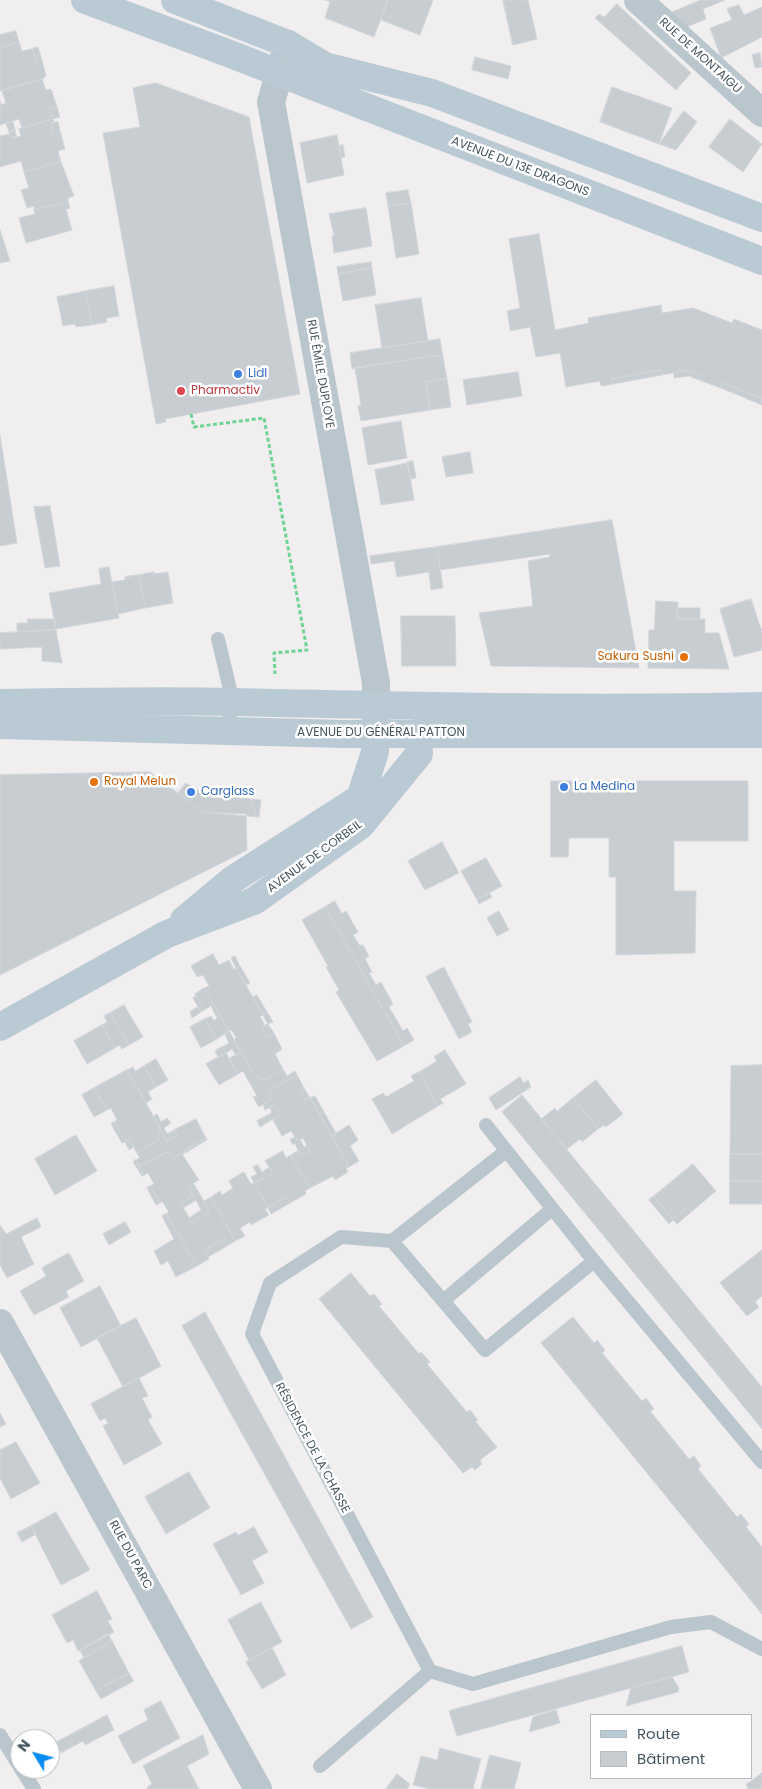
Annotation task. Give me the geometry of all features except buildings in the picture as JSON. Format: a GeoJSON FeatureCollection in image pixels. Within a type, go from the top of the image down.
{"type":"FeatureCollection","features":[{"type":"Feature","properties":{"kind":"main road","name":"AVENUE DU 13E DRAGONS"},"geometry":{"type":"LineString","coordinates":[[85,0],[279,73],[762,261]]}},
{"type":"Feature","properties":{"kind":"main road"},"geometry":{"type":"LineString","coordinates":[[175,0],[288,44],[325,66],[432,93],[762,218]]}},
{"type":"Feature","properties":{"kind":"main road"},"geometry":{"type":"LineString","coordinates":[[0,703],[233,702],[376,706],[762,706]]}},
{"type":"Feature","properties":{"kind":"main road","name":"AVENUE DE CORBEIL"},"geometry":{"type":"LineString","coordinates":[[167,934],[232,880],[360,798],[374,752],[376,706]]}},
{"type":"Feature","properties":{"kind":"main road","name":"AVENUE DU GÉNÉRAL PATTON"},"geometry":{"type":"LineString","coordinates":[[0,725],[226,732],[374,734],[762,734]]}},
{"type":"Feature","properties":{"kind":"main road","name":"AVENUE DE CORBEIL"},"geometry":{"type":"LineString","coordinates":[[0,1027],[167,934],[254,901],[361,825],[418,754],[418,734]]}},
{"type":"Feature","properties":{"kind":"street","name":"RUE DE MONTAIGU"},"geometry":{"type":"LineString","coordinates":[[638,0],[762,113]]}},
{"type":"Feature","properties":{"kind":"street","name":"RUE ÉMILE DUPLOYE"},"geometry":{"type":"LineString","coordinates":[[288,44],[272,102],[376,683],[376,706]]}},
{"type":"Feature","properties":{"kind":"street","name":"RUE DU PARC"},"geometry":{"type":"LineString","coordinates":[[0,1323],[258,1789]]}},
{"type":"Feature","properties":{"kind":"lane"},"geometry":{"type":"LineString","coordinates":[[218,639],[233,702],[226,732]]}},
{"type":"Feature","properties":{"kind":"lane"},"geometry":{"type":"LineString","coordinates":[[486,1125],[594,1262],[762,1462]]}},
{"type":"Feature","properties":{"kind":"lane"},"geometry":{"type":"LineString","coordinates":[[506,1151],[392,1241],[485,1350],[594,1262]]}},
{"type":"Feature","properties":{"kind":"lane"},"geometry":{"type":"LineString","coordinates":[[443,1301],[552,1209]]}},
{"type":"Feature","properties":{"kind":"lane","name":"RÉSIDENCE DE LA CHASSE"},"geometry":{"type":"LineString","coordinates":[[392,1241],[341,1237],[270,1283],[252,1334],[430,1671]]}},
{"type":"Feature","properties":{"kind":"lane"},"geometry":{"type":"LineString","coordinates":[[320,1766],[430,1671],[473,1684],[672,1627],[711,1622],[762,1649]]}},
{"type":"Feature","properties":{"kind":"lane"},"geometry":{"type":"LineString","coordinates":[[0,1735],[10,1751]]}},
{"type":"Feature","properties":{"kind":"path"},"geometry":{"type":"LineString","coordinates":[[191,414],[194,427],[264,418],[307,650],[274,654],[276,680]]}},
{"type":"Feature","properties":{"kind":"place","name":"Lidl"},"geometry":{"type":"Point","coordinates":[238,374]}},
{"type":"Feature","properties":{"kind":"place","name":"Pharmactiv"},"geometry":{"type":"Point","coordinates":[181,391]}},
{"type":"Feature","properties":{"kind":"place","name":"Sakura Sushi"},"geometry":{"type":"Point","coordinates":[684,657]}},
{"type":"Feature","properties":{"kind":"place","name":"Royal Melun"},"geometry":{"type":"Point","coordinates":[94,782]}},
{"type":"Feature","properties":{"kind":"place","name":"La Medina"},"geometry":{"type":"Point","coordinates":[564,787]}},
{"type":"Feature","properties":{"kind":"place","name":"Carglass"},"geometry":{"type":"Point","coordinates":[191,792]}}]}
